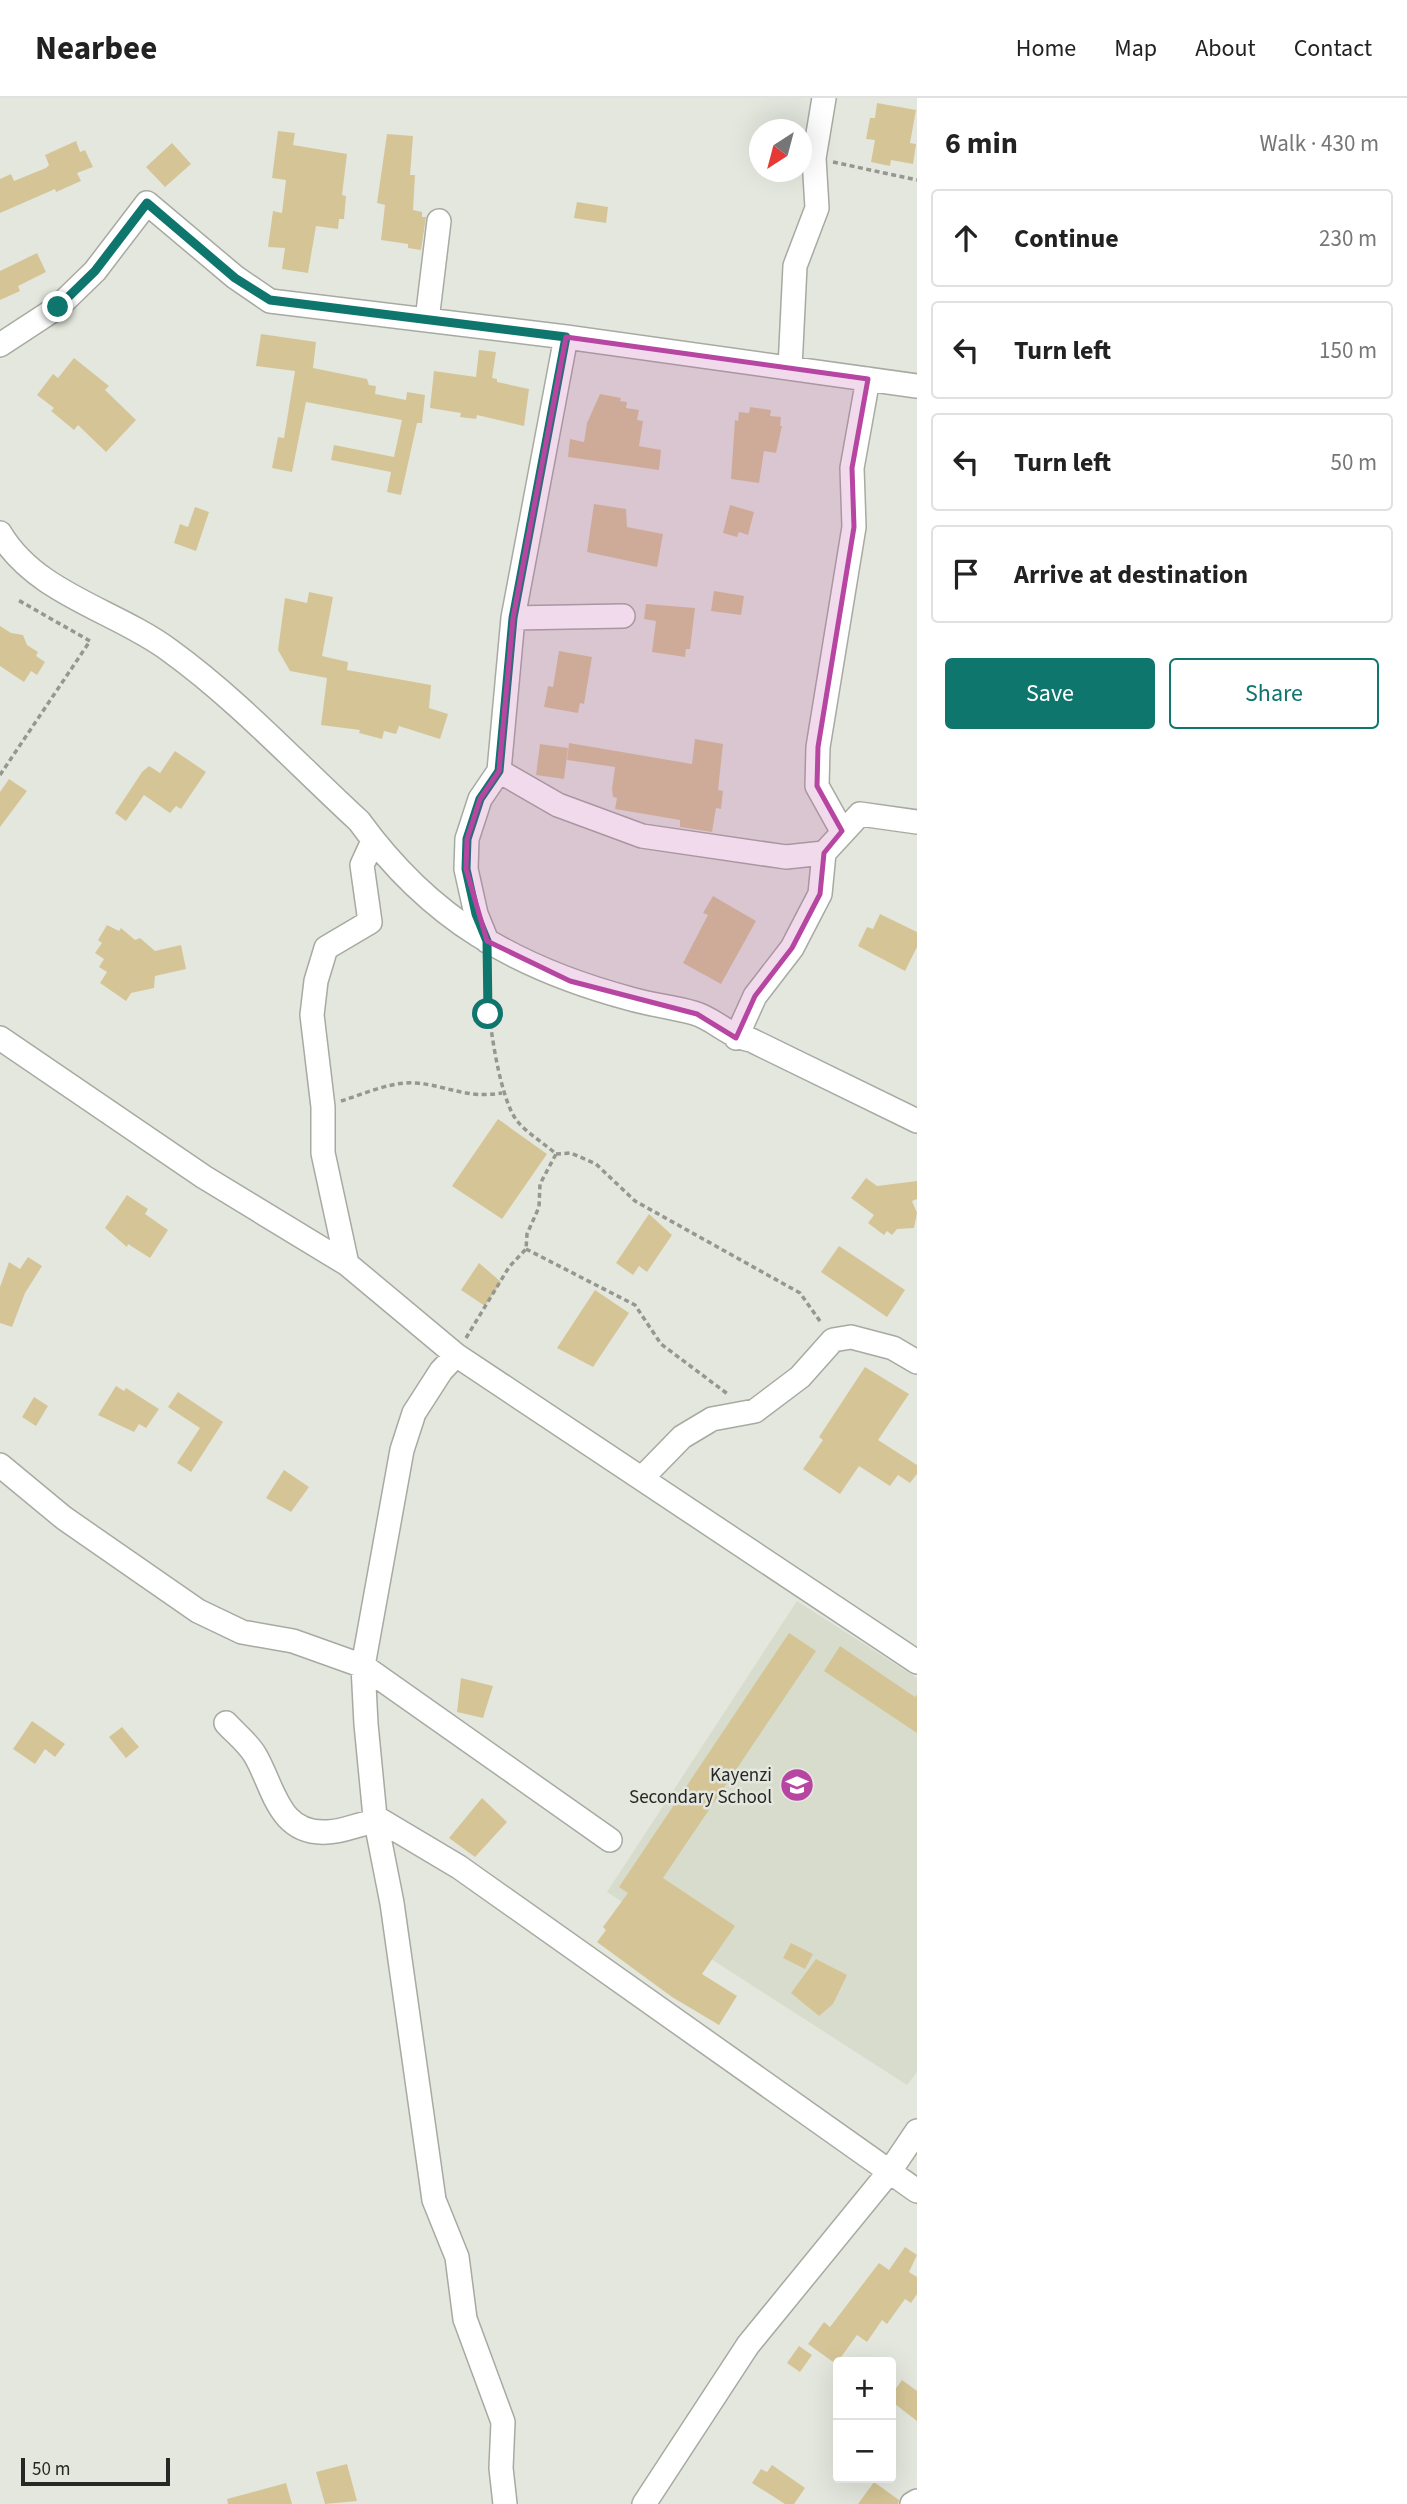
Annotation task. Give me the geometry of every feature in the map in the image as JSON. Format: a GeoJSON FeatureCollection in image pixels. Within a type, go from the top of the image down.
{"type":"FeatureCollection","features":[{"type":"Feature","properties":{"kind":"street"},"geometry":{"type":"LineString","coordinates":[[790,369],[795,266],[817,208],[814,158],[824,98]]}},
{"type":"Feature","properties":{"kind":"street"},"geometry":{"type":"LineString","coordinates":[[0,345],[58,307],[95,271],[147,203],[235,278],[270,300],[566,337],[917,386]]}},
{"type":"Feature","properties":{"kind":"street"},"geometry":{"type":"LineString","coordinates":[[426,320],[439,221]]}},
{"type":"Feature","properties":{"kind":"street"},"geometry":{"type":"LineString","coordinates":[[487,941],[476,914],[466,869],[467,839],[480,799],[499,771],[513,618],[566,337]]}},
{"type":"Feature","properties":{"kind":"street"},"geometry":{"type":"LineString","coordinates":[[842,831],[817,786],[818,747],[854,527],[852,468],[868,379]]}},
{"type":"Feature","properties":{"kind":"street"},"geometry":{"type":"LineString","coordinates":[[0,533],[9,549],[52,584],[168,649],[359,821],[373,841],[439,910],[487,941],[529,965],[570,981],[632,1000],[697,1014],[736,1038],[751,1040],[917,1121]]}},
{"type":"Feature","properties":{"kind":"street"},"geometry":{"type":"LineString","coordinates":[[513,618],[623,616]]}},
{"type":"Feature","properties":{"kind":"street"},"geometry":{"type":"LineString","coordinates":[[499,771],[558,805],[642,836],[786,857],[824,853]]}},
{"type":"Feature","properties":{"kind":"street"},"geometry":{"type":"LineString","coordinates":[[736,1038],[755,996],[792,948],[820,894],[824,853],[842,831],[860,814],[917,822]]}},
{"type":"Feature","properties":{"kind":"street"},"geometry":{"type":"LineString","coordinates":[[347,1264],[323,1153],[323,1107],[312,1015],[316,981],[326,948],[370,922],[362,865],[373,841]]}},
{"type":"Feature","properties":{"kind":"street"},"geometry":{"type":"LineString","coordinates":[[2,1042],[204,1177],[347,1264],[456,1354],[917,1662]]}},
{"type":"Feature","properties":{"kind":"street"},"geometry":{"type":"LineString","coordinates":[[643,1477],[682,1437],[712,1419],[755,1411],[800,1377],[833,1340],[851,1337],[893,1348],[917,1362]]}},
{"type":"Feature","properties":{"kind":"street"},"geometry":{"type":"LineString","coordinates":[[456,1354],[441,1371],[414,1413],[402,1450],[363,1666],[375,1817],[393,1903],[434,2200],[457,2257],[465,2319],[503,2422],[501,2468],[505,2504]]}},
{"type":"Feature","properties":{"kind":"street"},"geometry":{"type":"LineString","coordinates":[[0,1465],[64,1518],[198,1611],[242,1632],[292,1641],[363,1666],[610,1840]]}},
{"type":"Feature","properties":{"kind":"street"},"geometry":{"type":"LineString","coordinates":[[226,1723],[254,1753],[273,1796],[288,1819],[316,1831],[328,1832],[375,1822],[375,1817]]}},
{"type":"Feature","properties":{"kind":"street"},"geometry":{"type":"LineString","coordinates":[[375,1817],[458,1867],[917,2191]]}},
{"type":"Feature","properties":{"kind":"street"},"geometry":{"type":"LineString","coordinates":[[644,2504],[747,2345],[890,2171],[917,2131]]}},
{"type":"Feature","properties":{"kind":"street"},"geometry":{"type":"LineString","coordinates":[[912,2504],[917,2501]]}},
{"type":"Feature","properties":{"kind":"path"},"geometry":{"type":"LineString","coordinates":[[814,158],[917,180]]}},
{"type":"Feature","properties":{"kind":"path"},"geometry":{"type":"LineString","coordinates":[[0,775],[90,641],[18,600]]}},
{"type":"Feature","properties":{"kind":"path"},"geometry":{"type":"LineString","coordinates":[[487,941],[488,1014],[502,1093],[517,1121],[556,1154],[571,1153],[596,1164],[635,1201],[800,1293],[833,1340]]}},
{"type":"Feature","properties":{"kind":"path"},"geometry":{"type":"LineString","coordinates":[[323,1107],[386,1087],[414,1083],[478,1097],[502,1093]]}},
{"type":"Feature","properties":{"kind":"path"},"geometry":{"type":"LineString","coordinates":[[456,1354],[509,1267],[526,1249],[527,1234],[539,1207],[540,1184],[556,1154]]}},
{"type":"Feature","properties":{"kind":"path"},"geometry":{"type":"LineString","coordinates":[[526,1249],[635,1306],[661,1344],[712,1384],[755,1411]]}},
{"type":"Feature","properties":{"kind":"highlighted area"},"geometry":{"type":"Polygon","coordinates":[[[566,337],[868,379],[852,468],[854,527],[818,747],[817,786],[842,831],[824,853],[820,894],[792,948],[755,996],[736,1038],[697,1014],[570,981],[487,941],[466,869],[467,839],[480,799],[499,771],[513,618],[566,337]]]}},
{"type":"Feature","properties":{"kind":"shaded area","name":"Kayenzi Secondary School"},"geometry":{"type":"Polygon","coordinates":[[[797,1601],[917,1678],[917,2072],[907,2085],[607,1892],[797,1601]]]}},
{"type":"Feature","properties":{"kind":"building"},"geometry":{"type":"Polygon","coordinates":[[[877,103],[916,110],[910,143],[916,144],[913,164],[891,160],[890,166],[871,162],[875,140],[866,139],[870,118],[875,118],[877,103]]]}},
{"type":"Feature","properties":{"kind":"building"},"geometry":{"type":"Polygon","coordinates":[[[278,131],[295,133],[293,145],[347,154],[342,195],[346,196],[344,219],[339,219],[338,229],[316,226],[308,273],[282,269],[285,248],[268,247],[273,211],[282,213],[286,180],[272,178],[278,131]]]}},
{"type":"Feature","properties":{"kind":"building"},"geometry":{"type":"Polygon","coordinates":[[[387,134],[413,136],[410,175],[415,175],[413,210],[422,212],[422,217],[426,217],[421,250],[408,248],[408,244],[381,240],[385,205],[377,203],[387,134]]]}},
{"type":"Feature","properties":{"kind":"building"},"geometry":{"type":"Polygon","coordinates":[[[76,141],[80,152],[85,150],[93,167],[77,173],[81,181],[56,192],[55,189],[0,213],[0,179],[11,174],[14,181],[46,168],[49,165],[45,155],[76,141]]]}},
{"type":"Feature","properties":{"kind":"building"},"geometry":{"type":"Polygon","coordinates":[[[172,143],[191,164],[165,187],[146,167],[172,143]]]}},
{"type":"Feature","properties":{"kind":"building"},"geometry":{"type":"Polygon","coordinates":[[[577,202],[608,207],[606,223],[574,218],[577,202]]]}},
{"type":"Feature","properties":{"kind":"building"},"geometry":{"type":"Polygon","coordinates":[[[37,253],[46,272],[18,286],[20,291],[0,300],[0,271],[37,253]]]}},
{"type":"Feature","properties":{"kind":"building"},"geometry":{"type":"Polygon","coordinates":[[[261,334],[316,342],[313,368],[367,379],[369,385],[376,386],[375,394],[406,400],[407,392],[425,395],[422,423],[417,423],[401,495],[387,492],[391,472],[331,460],[334,445],[394,457],[402,420],[306,402],[292,472],[272,468],[278,437],[284,438],[295,371],[256,366],[261,334]]]}},
{"type":"Feature","properties":{"kind":"building"},"geometry":{"type":"Polygon","coordinates":[[[479,350],[496,352],[492,378],[497,379],[497,382],[529,389],[524,426],[477,415],[476,419],[460,417],[461,413],[430,408],[434,371],[476,377],[479,350]]]}},
{"type":"Feature","properties":{"kind":"building"},"geometry":{"type":"Polygon","coordinates":[[[74,358],[109,386],[105,390],[136,420],[106,452],[78,425],[74,430],[51,411],[54,408],[37,395],[53,374],[58,378],[74,358]]]}},
{"type":"Feature","properties":{"kind":"building"},"geometry":{"type":"Polygon","coordinates":[[[600,394],[621,398],[620,401],[627,402],[626,408],[639,410],[637,420],[643,421],[639,446],[661,450],[659,470],[568,457],[570,439],[584,442],[587,423],[600,394]]]}},
{"type":"Feature","properties":{"kind":"building"},"geometry":{"type":"Polygon","coordinates":[[[750,407],[771,410],[770,416],[781,417],[782,426],[776,453],[764,451],[759,483],[731,479],[735,420],[738,421],[739,412],[749,413],[750,407]]]}},
{"type":"Feature","properties":{"kind":"building"},"geometry":{"type":"Polygon","coordinates":[[[594,504],[626,509],[627,527],[663,534],[657,567],[587,552],[594,504]]]}},
{"type":"Feature","properties":{"kind":"building"},"geometry":{"type":"Polygon","coordinates":[[[730,505],[754,512],[748,535],[739,532],[737,537],[723,533],[730,505]]]}},
{"type":"Feature","properties":{"kind":"building"},"geometry":{"type":"Polygon","coordinates":[[[195,507],[209,512],[196,551],[174,543],[180,524],[188,527],[195,507]]]}},
{"type":"Feature","properties":{"kind":"building"},"geometry":{"type":"Polygon","coordinates":[[[714,591],[744,596],[741,615],[711,611],[714,591]]]}},
{"type":"Feature","properties":{"kind":"building"},"geometry":{"type":"Polygon","coordinates":[[[309,592],[333,597],[322,656],[348,662],[347,670],[431,685],[429,708],[448,714],[440,739],[399,726],[396,734],[384,731],[382,739],[359,733],[360,730],[321,725],[327,678],[290,671],[278,650],[285,598],[307,603],[309,592]]]}},
{"type":"Feature","properties":{"kind":"building"},"geometry":{"type":"Polygon","coordinates":[[[646,604],[695,608],[690,649],[686,649],[685,657],[652,652],[656,621],[644,619],[646,604]]]}},
{"type":"Feature","properties":{"kind":"building"},"geometry":{"type":"Polygon","coordinates":[[[0,626],[11,633],[23,635],[27,645],[38,652],[36,656],[45,662],[37,675],[31,671],[24,682],[0,666],[0,626]]]}},
{"type":"Feature","properties":{"kind":"building"},"geometry":{"type":"Polygon","coordinates":[[[559,651],[592,657],[584,704],[580,703],[578,713],[544,707],[548,686],[553,687],[559,651]]]}},
{"type":"Feature","properties":{"kind":"building"},"geometry":{"type":"Polygon","coordinates":[[[695,739],[723,744],[718,790],[723,791],[721,809],[716,808],[712,832],[680,827],[680,820],[615,809],[617,798],[613,797],[612,789],[615,767],[567,760],[569,743],[692,764],[695,739]]]}},
{"type":"Feature","properties":{"kind":"building"},"geometry":{"type":"Polygon","coordinates":[[[540,744],[568,748],[564,779],[536,775],[540,744]]]}},
{"type":"Feature","properties":{"kind":"building"},"geometry":{"type":"Polygon","coordinates":[[[175,751],[206,772],[181,809],[176,806],[170,813],[144,795],[126,821],[115,813],[142,772],[149,766],[160,773],[175,751]]]}},
{"type":"Feature","properties":{"kind":"building"},"geometry":{"type":"Polygon","coordinates":[[[9,779],[27,791],[0,827],[0,792],[9,779]]]}},
{"type":"Feature","properties":{"kind":"building"},"geometry":{"type":"Polygon","coordinates":[[[713,896],[756,921],[721,984],[683,963],[708,915],[703,913],[713,896]]]}},
{"type":"Feature","properties":{"kind":"building"},"geometry":{"type":"Polygon","coordinates":[[[880,914],[917,932],[917,947],[905,971],[858,946],[867,927],[873,929],[880,914]]]}},
{"type":"Feature","properties":{"kind":"building"},"geometry":{"type":"Polygon","coordinates":[[[107,925],[119,931],[121,928],[135,940],[140,938],[155,951],[181,945],[186,969],[155,976],[154,988],[131,993],[126,1001],[100,983],[107,972],[99,967],[104,959],[95,953],[102,943],[98,940],[107,925]]]}},
{"type":"Feature","properties":{"kind":"building"},"geometry":{"type":"Polygon","coordinates":[[[498,1119],[547,1154],[502,1219],[452,1186],[498,1119]]]}},
{"type":"Feature","properties":{"kind":"building"},"geometry":{"type":"Polygon","coordinates":[[[866,1178],[877,1186],[917,1181],[917,1199],[912,1201],[917,1213],[914,1228],[897,1229],[892,1235],[887,1231],[884,1235],[868,1223],[874,1215],[851,1198],[866,1178]]]}},
{"type":"Feature","properties":{"kind":"building"},"geometry":{"type":"Polygon","coordinates":[[[127,1195],[148,1209],[145,1214],[168,1230],[150,1258],[128,1244],[127,1247],[105,1228],[127,1195]]]}},
{"type":"Feature","properties":{"kind":"building"},"geometry":{"type":"Polygon","coordinates":[[[649,1214],[672,1235],[647,1272],[639,1266],[633,1275],[616,1263],[649,1214]]]}},
{"type":"Feature","properties":{"kind":"building"},"geometry":{"type":"Polygon","coordinates":[[[839,1246],[905,1290],[887,1317],[821,1272],[839,1246]]]}},
{"type":"Feature","properties":{"kind":"building"},"geometry":{"type":"Polygon","coordinates":[[[28,1257],[42,1266],[25,1293],[12,1327],[0,1323],[0,1287],[9,1262],[20,1269],[28,1257]]]}},
{"type":"Feature","properties":{"kind":"building"},"geometry":{"type":"Polygon","coordinates":[[[479,1263],[501,1282],[485,1306],[461,1290],[479,1263]]]}},
{"type":"Feature","properties":{"kind":"building"},"geometry":{"type":"Polygon","coordinates":[[[595,1290],[629,1313],[593,1367],[557,1348],[595,1290]]]}},
{"type":"Feature","properties":{"kind":"building"},"geometry":{"type":"Polygon","coordinates":[[[865,1367],[909,1394],[878,1440],[917,1465],[917,1474],[910,1483],[898,1475],[890,1486],[859,1466],[840,1494],[803,1469],[823,1440],[819,1437],[865,1367]]]}},
{"type":"Feature","properties":{"kind":"building"},"geometry":{"type":"Polygon","coordinates":[[[116,1386],[124,1391],[126,1388],[159,1409],[146,1428],[139,1424],[134,1432],[98,1415],[116,1386]]]}},
{"type":"Feature","properties":{"kind":"building"},"geometry":{"type":"Polygon","coordinates":[[[178,1392],[223,1422],[191,1472],[177,1463],[200,1428],[168,1407],[178,1392]]]}},
{"type":"Feature","properties":{"kind":"building"},"geometry":{"type":"Polygon","coordinates":[[[34,1397],[48,1406],[36,1426],[22,1417],[34,1397]]]}},
{"type":"Feature","properties":{"kind":"building"},"geometry":{"type":"Polygon","coordinates":[[[284,1470],[309,1487],[291,1512],[266,1498],[284,1470]]]}},
{"type":"Feature","properties":{"kind":"building"},"geometry":{"type":"Polygon","coordinates":[[[789,1633],[816,1651],[663,1878],[735,1926],[702,1974],[737,1996],[719,2025],[672,1997],[597,1942],[606,1930],[603,1927],[628,1893],[619,1887],[789,1633]]]}},
{"type":"Feature","properties":{"kind":"building"},"geometry":{"type":"Polygon","coordinates":[[[840,1646],[915,1697],[917,1694],[917,1733],[824,1671],[840,1646]]]}},
{"type":"Feature","properties":{"kind":"building"},"geometry":{"type":"Polygon","coordinates":[[[461,1678],[493,1686],[483,1718],[457,1712],[461,1678]]]}},
{"type":"Feature","properties":{"kind":"building"},"geometry":{"type":"Polygon","coordinates":[[[32,1721],[65,1744],[55,1757],[45,1749],[35,1764],[13,1749],[32,1721]]]}},
{"type":"Feature","properties":{"kind":"building"},"geometry":{"type":"Polygon","coordinates":[[[122,1727],[139,1747],[126,1758],[109,1737],[122,1727]]]}},
{"type":"Feature","properties":{"kind":"building"},"geometry":{"type":"Polygon","coordinates":[[[482,1798],[507,1822],[475,1857],[449,1838],[482,1798]]]}},
{"type":"Feature","properties":{"kind":"building"},"geometry":{"type":"Polygon","coordinates":[[[791,1943],[813,1954],[805,1969],[783,1958],[791,1943]]]}},
{"type":"Feature","properties":{"kind":"building"},"geometry":{"type":"Polygon","coordinates":[[[816,1959],[847,1975],[833,2004],[819,2016],[791,1993],[816,1959]]]}},
{"type":"Feature","properties":{"kind":"building"},"geometry":{"type":"Polygon","coordinates":[[[905,2247],[917,2255],[909,2272],[917,2277],[917,2294],[911,2303],[905,2299],[887,2324],[882,2320],[867,2342],[857,2335],[841,2357],[833,2357],[833,2362],[808,2344],[824,2322],[830,2327],[879,2263],[889,2270],[905,2247]]]}},
{"type":"Feature","properties":{"kind":"building"},"geometry":{"type":"Polygon","coordinates":[[[799,2346],[812,2355],[800,2372],[787,2363],[799,2346]]]}},
{"type":"Feature","properties":{"kind":"building"},"geometry":{"type":"Polygon","coordinates":[[[902,2380],[917,2391],[917,2421],[896,2405],[896,2388],[902,2380]]]}},
{"type":"Feature","properties":{"kind":"building"},"geometry":{"type":"Polygon","coordinates":[[[347,2464],[357,2501],[325,2504],[316,2472],[347,2464]]]}},
{"type":"Feature","properties":{"kind":"building"},"geometry":{"type":"Polygon","coordinates":[[[772,2465],[805,2488],[794,2504],[785,2504],[752,2483],[761,2469],[767,2472],[772,2465]]]}},
{"type":"Feature","properties":{"kind":"building"},"geometry":{"type":"Polygon","coordinates":[[[286,2483],[292,2504],[228,2504],[227,2499],[286,2483]]]}},
{"type":"Feature","properties":{"kind":"building"},"geometry":{"type":"Polygon","coordinates":[[[873,2483],[899,2500],[898,2504],[858,2504],[873,2483]]]}},
{"type":"Feature","properties":{"kind":"place","name":"Kayenzi Secondary School"},"geometry":{"type":"Point","coordinates":[797,1785]}},
{"type":"Feature","properties":{"kind":"route"},"geometry":{"type":"LineString","coordinates":[[58,307],[95,271],[147,203],[235,278],[270,300],[566,337],[513,618],[499,771],[480,799],[467,839],[466,869],[476,914],[487,941],[488,1014]]}}]}
